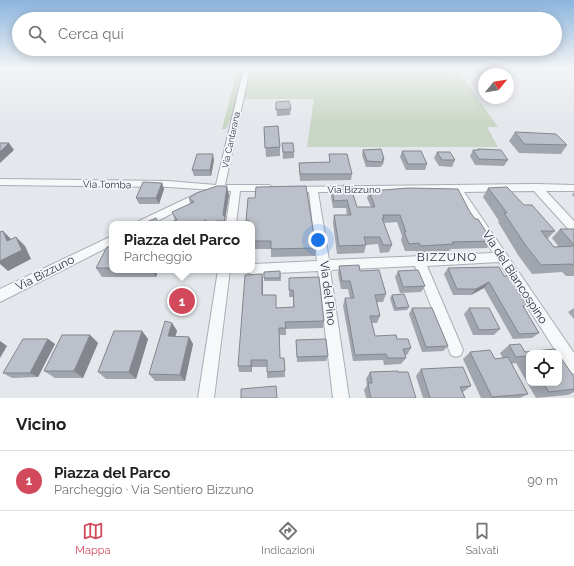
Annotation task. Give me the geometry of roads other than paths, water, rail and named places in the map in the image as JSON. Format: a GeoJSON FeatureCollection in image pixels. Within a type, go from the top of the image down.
{"type":"FeatureCollection","features":[{"type":"Feature","properties":{"kind":"street","name":"Via Cantarana"},"geometry":{"type":"LineString","coordinates":[[217,188],[242,87]]}},
{"type":"Feature","properties":{"kind":"street","name":"Via Tomba"},"geometry":{"type":"LineString","coordinates":[[0,182],[168,184],[217,188]]}},
{"type":"Feature","properties":{"kind":"street"},"geometry":{"type":"LineString","coordinates":[[536,187],[574,228]]}},
{"type":"Feature","properties":{"kind":"street","name":"Via Bizzuno"},"geometry":{"type":"LineString","coordinates":[[149,221],[217,188],[574,188]]}},
{"type":"Feature","properties":{"kind":"street"},"geometry":{"type":"LineString","coordinates":[[231,221],[236,188]]}},
{"type":"Feature","properties":{"kind":"street","name":"Via del Biancospino"},"geometry":{"type":"LineString","coordinates":[[457,188],[574,366]]}},
{"type":"Feature","properties":{"kind":"street","name":"Via del Pino"},"geometry":{"type":"LineString","coordinates":[[313,189],[341,398]]}},
{"type":"Feature","properties":{"kind":"street","name":"Via Bizzuno"},"geometry":{"type":"LineString","coordinates":[[0,296],[109,242]]}},
{"type":"Feature","properties":{"kind":"street"},"geometry":{"type":"LineString","coordinates":[[255,269],[502,257]]}},
{"type":"Feature","properties":{"kind":"street"},"geometry":{"type":"LineString","coordinates":[[420,261],[456,350]]}},
{"type":"Feature","properties":{"kind":"street"},"geometry":{"type":"LineString","coordinates":[[206,398],[224,273]]}},
{"type":"Feature","properties":{"kind":"place","name":"Piazza del Parco"},"geometry":{"type":"Point","coordinates":[182,301]}},
{"type":"Feature","properties":{"kind":"district","name":"BIZZUNO"},"geometry":{"type":"Point","coordinates":[447,257]}}]}
